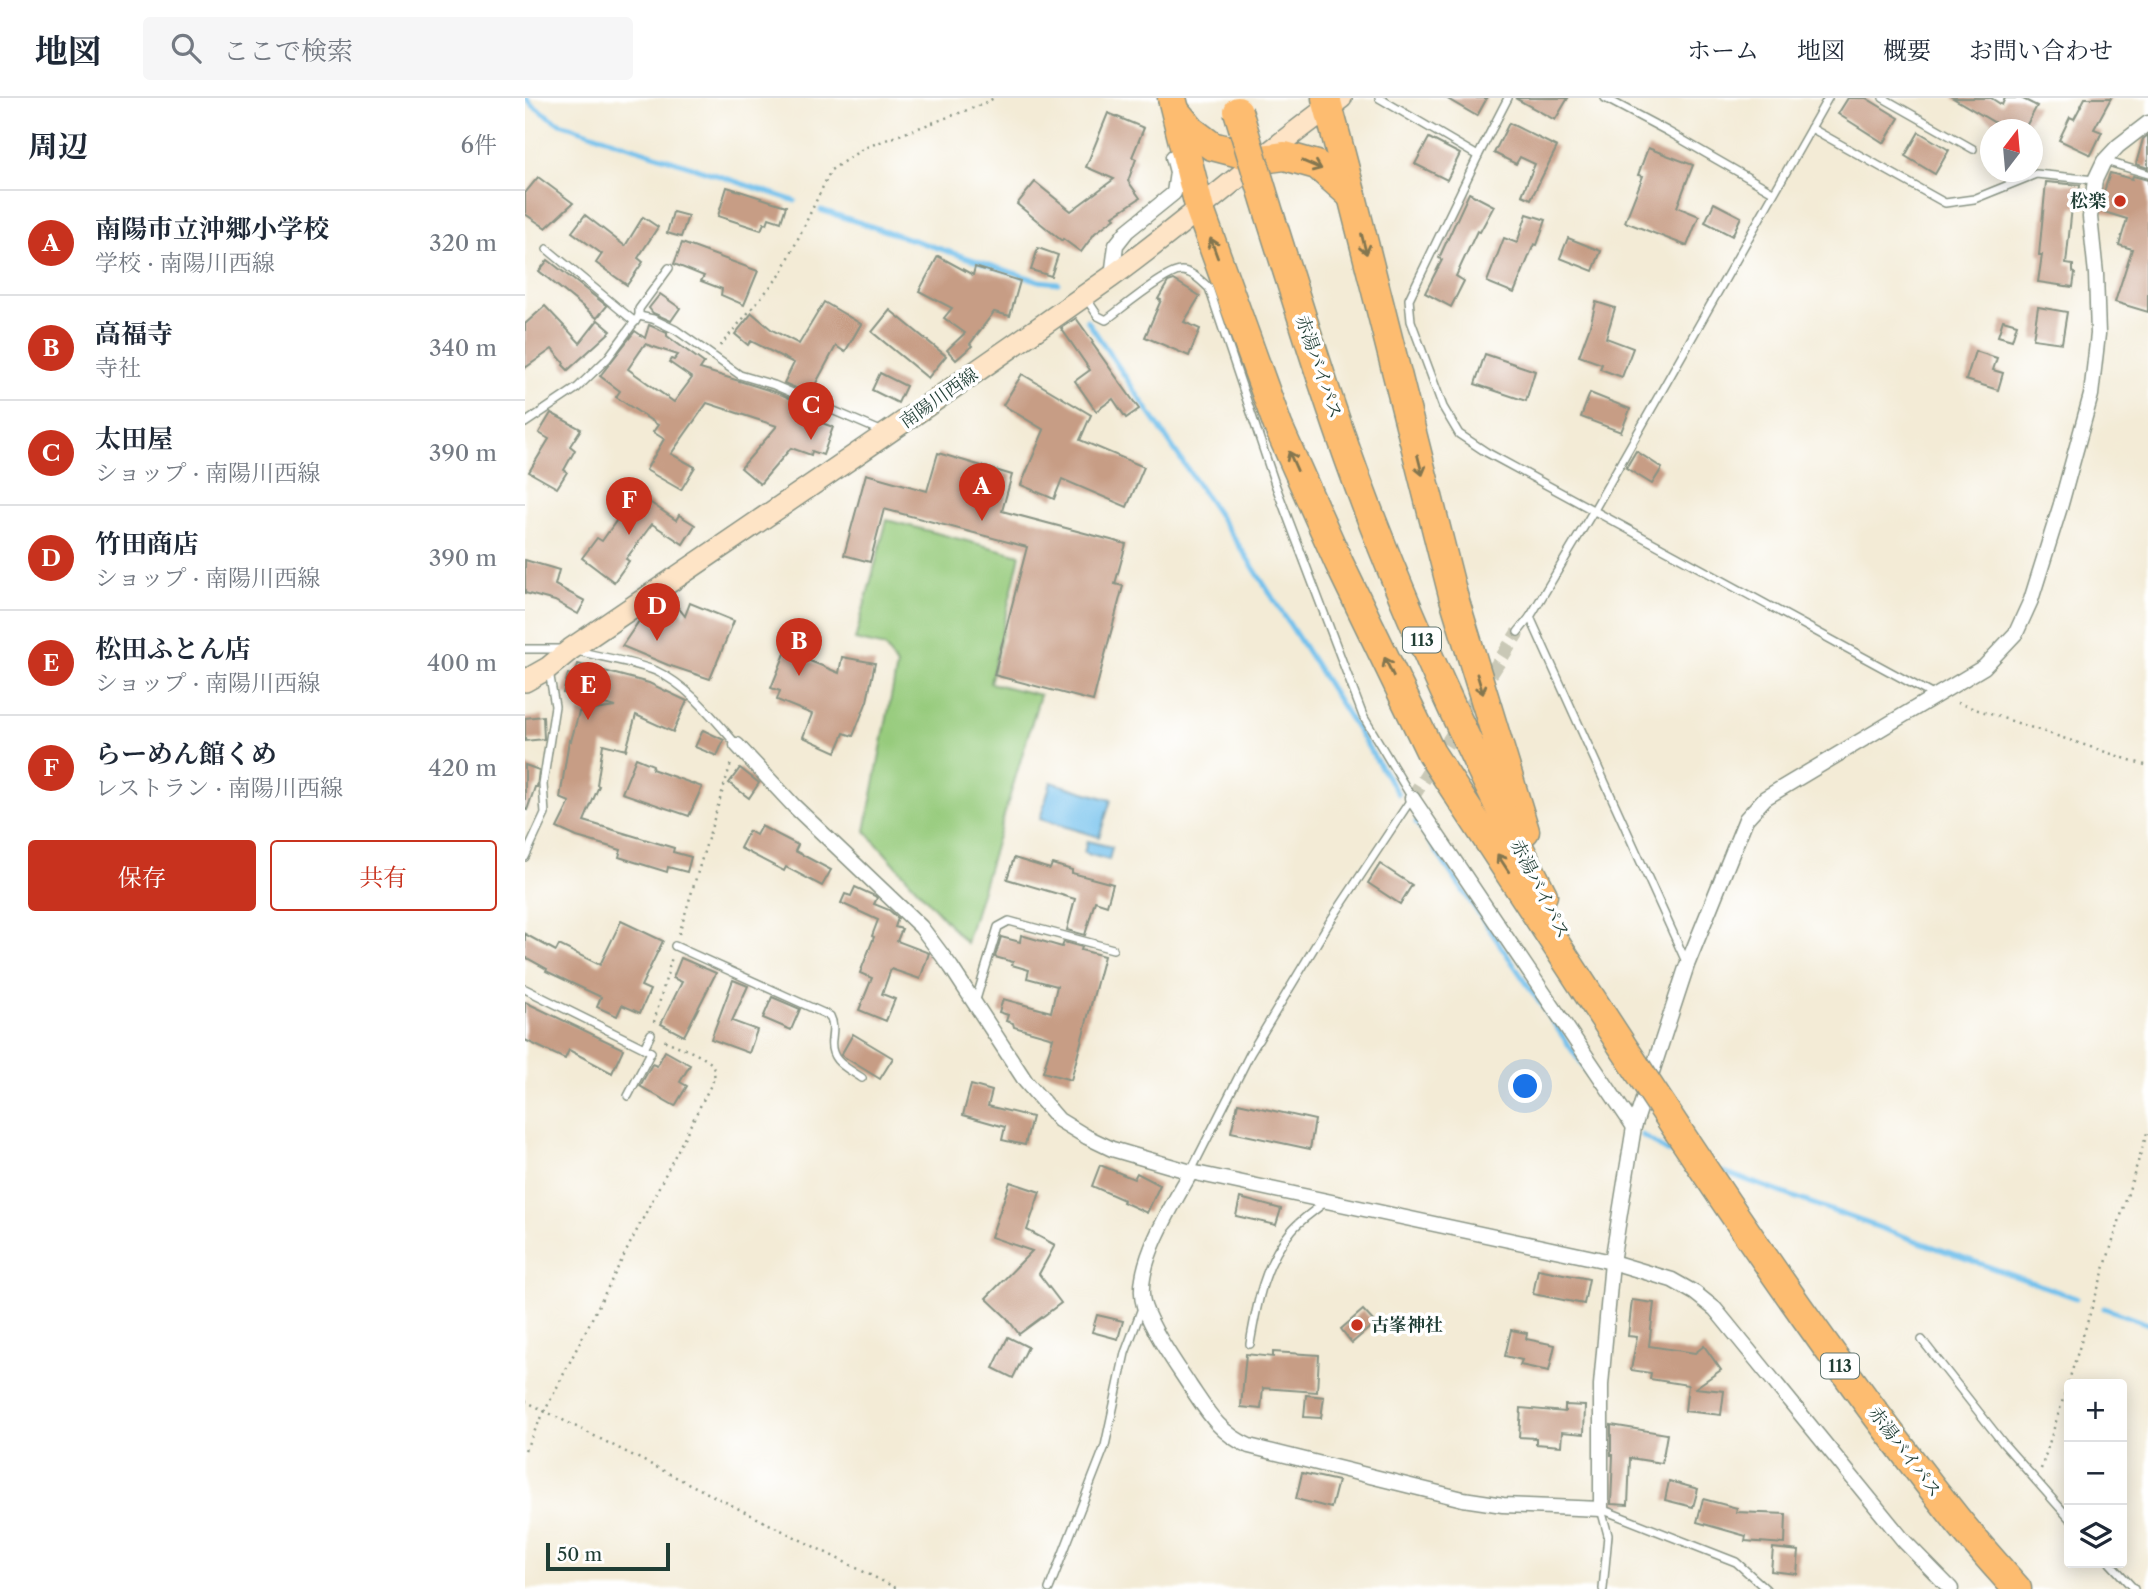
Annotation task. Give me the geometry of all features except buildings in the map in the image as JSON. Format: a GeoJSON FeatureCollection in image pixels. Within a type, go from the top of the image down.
{"type":"FeatureCollection","features":[{"type":"Feature","properties":{"kind":"highway"},"geometry":{"type":"LineString","coordinates":[[1331,101],[1352,196],[1453,595],[1548,906]]}},
{"type":"Feature","properties":{"kind":"highway"},"geometry":{"type":"LineString","coordinates":[[1168,102],[1192,131],[1212,146],[1262,159],[1285,156],[1317,165],[1352,196]]}},
{"type":"Feature","properties":{"kind":"highway"},"geometry":{"type":"LineString","coordinates":[[1168,102],[1200,210],[1278,426],[1339,564],[1431,753],[1621,1044]]}},
{"type":"Feature","properties":{"kind":"highway","name":"赤湯バイパス"},"geometry":{"type":"LineString","coordinates":[[1236,105],[1300,312],[1370,516],[1411,616],[1489,790],[1548,906],[1621,1044],[1764,1261],[1852,1383],[1952,1514],[2017,1589]]}},
{"type":"Feature","properties":{"kind":"main road","name":"南陽川西線"},"geometry":{"type":"LineString","coordinates":[[525,681],[548,668],[571,649],[887,434],[1112,276],[1200,210],[1331,101]]}},
{"type":"Feature","properties":{"kind":"street"},"geometry":{"type":"LineString","coordinates":[[1112,276],[1116,245],[1127,231],[1174,193],[1177,172],[1168,102]]}},
{"type":"Feature","properties":{"kind":"street"},"geometry":{"type":"LineString","coordinates":[[1191,1172],[1153,1241],[1143,1283],[1144,1304],[1157,1332],[1196,1395],[1215,1421],[1233,1439],[1249,1446],[1463,1499],[1503,1505],[1601,1509],[1601,1385],[1612,1262],[1635,1127],[1687,965],[1746,818],[1765,798],[1983,667],[2016,633],[2031,600],[2061,504],[2096,367],[2097,299],[2090,217],[2095,180],[2105,161],[2118,146],[2148,123]]}},
{"type":"Feature","properties":{"kind":"street"},"geometry":{"type":"LineString","coordinates":[[737,745],[794,806],[921,926],[1026,1082],[1059,1120],[1112,1149],[1191,1172],[1612,1262],[1672,1280],[1715,1309],[1904,1541],[1951,1589]]}},
{"type":"Feature","properties":{"kind":"street"},"geometry":{"type":"LineString","coordinates":[[1412,798],[1635,1127]]}},
{"type":"Feature","properties":{"kind":"lane"},"geometry":{"type":"LineString","coordinates":[[1380,98],[1478,156]]}},
{"type":"Feature","properties":{"kind":"lane"},"geometry":{"type":"LineString","coordinates":[[1509,98],[1409,299],[1411,321],[1443,407],[1459,433],[1486,452],[1933,695]]}},
{"type":"Feature","properties":{"kind":"lane"},"geometry":{"type":"LineString","coordinates":[[1605,98],[1773,192]]}},
{"type":"Feature","properties":{"kind":"lane"},"geometry":{"type":"LineString","coordinates":[[1518,632],[1594,510],[1828,98]]}},
{"type":"Feature","properties":{"kind":"lane"},"geometry":{"type":"LineString","coordinates":[[1883,98],[1973,149]]}},
{"type":"Feature","properties":{"kind":"lane"},"geometry":{"type":"LineString","coordinates":[[1811,128],[1945,203],[1975,199],[2036,174],[2095,180]]}},
{"type":"Feature","properties":{"kind":"lane"},"geometry":{"type":"LineString","coordinates":[[2105,161],[2148,174]]}},
{"type":"Feature","properties":{"kind":"lane"},"geometry":{"type":"LineString","coordinates":[[547,249],[637,319],[653,319],[676,330],[740,374],[774,385],[887,434]]}},
{"type":"Feature","properties":{"kind":"lane"},"geometry":{"type":"LineString","coordinates":[[525,423],[577,388],[607,359],[637,319],[639,310],[669,268]]}},
{"type":"Feature","properties":{"kind":"lane"},"geometry":{"type":"LineString","coordinates":[[1084,295],[1098,316],[1106,320],[1166,275],[1181,271],[1196,276],[1209,288],[1275,484],[1363,716],[1412,798],[1329,923],[1250,1054],[1191,1172]]}},
{"type":"Feature","properties":{"kind":"lane"},"geometry":{"type":"LineString","coordinates":[[1529,617],[1687,965]]}},
{"type":"Feature","properties":{"kind":"lane"},"geometry":{"type":"LineString","coordinates":[[525,649],[571,649],[655,670],[700,704],[737,745]]}},
{"type":"Feature","properties":{"kind":"lane"},"geometry":{"type":"LineString","coordinates":[[525,857],[545,814],[543,784],[555,706],[548,668]]}},
{"type":"Feature","properties":{"kind":"lane"},"geometry":{"type":"LineString","coordinates":[[975,1004],[997,928],[1009,921],[1113,950]]}},
{"type":"Feature","properties":{"kind":"lane"},"geometry":{"type":"LineString","coordinates":[[675,946],[830,1016],[834,1025],[831,1048],[836,1061],[862,1078]]}},
{"type":"Feature","properties":{"kind":"lane"},"geometry":{"type":"LineString","coordinates":[[525,989],[651,1052],[628,1096]]}},
{"type":"Feature","properties":{"kind":"lane"},"geometry":{"type":"LineString","coordinates":[[643,1048],[651,1034]]}},
{"type":"Feature","properties":{"kind":"lane"},"geometry":{"type":"LineString","coordinates":[[1251,1344],[1257,1305],[1265,1276],[1275,1254],[1294,1228],[1327,1201]]}},
{"type":"Feature","properties":{"kind":"lane"},"geometry":{"type":"LineString","coordinates":[[1049,1589],[1105,1446],[1125,1353],[1144,1304]]}},
{"type":"Feature","properties":{"kind":"lane"},"geometry":{"type":"LineString","coordinates":[[1921,1340],[2064,1513]]}},
{"type":"Feature","properties":{"kind":"lane"},"geometry":{"type":"LineString","coordinates":[[1601,1509],[1608,1535],[1603,1589]]}},
{"type":"Feature","properties":{"kind":"lane"},"geometry":{"type":"LineString","coordinates":[[1601,1509],[1736,1562],[1766,1589]]}},
{"type":"Feature","properties":{"kind":"lane"},"geometry":{"type":"LineString","coordinates":[[2115,1568],[2134,1589]]}},
{"type":"Feature","properties":{"kind":"path"},"geometry":{"type":"LineString","coordinates":[[713,354],[781,274],[831,170],[865,148],[994,98]]}},
{"type":"Feature","properties":{"kind":"path"},"geometry":{"type":"LineString","coordinates":[[1933,695],[2148,766]]}},
{"type":"Feature","properties":{"kind":"path"},"geometry":{"type":"LineString","coordinates":[[525,1450],[715,1077],[713,1066],[707,1058],[685,1051],[651,1034],[737,745]]}},
{"type":"Feature","properties":{"kind":"path"},"geometry":{"type":"LineString","coordinates":[[2036,1482],[2148,1130]]}},
{"type":"Feature","properties":{"kind":"path"},"geometry":{"type":"LineString","coordinates":[[525,1401],[898,1589]]}},
{"type":"Feature","properties":{"kind":"green space"},"geometry":{"type":"Polygon","coordinates":[[[887,520],[1020,555],[990,683],[1040,695],[966,943],[865,831],[897,666],[885,647],[855,640],[887,520]]]}},
{"type":"Feature","properties":{"kind":"water"},"geometry":{"type":"Polygon","coordinates":[[[1051,782],[1111,800],[1099,837],[1040,819],[1051,782]]]}},
{"type":"Feature","properties":{"kind":"water"},"geometry":{"type":"Polygon","coordinates":[[[1087,841],[1112,847],[1109,860],[1084,853],[1087,841]]]}},
{"type":"Feature","properties":{"kind":"waterway"},"geometry":{"type":"LineString","coordinates":[[526,98],[557,122],[795,201]]}},
{"type":"Feature","properties":{"kind":"waterway"},"geometry":{"type":"LineString","coordinates":[[821,210],[1039,281],[1058,283]]}},
{"type":"Feature","properties":{"kind":"waterway"},"geometry":{"type":"LineString","coordinates":[[1087,320],[1246,556],[1398,794]]}},
{"type":"Feature","properties":{"kind":"waterway"},"geometry":{"type":"LineString","coordinates":[[1416,822],[1624,1123]]}},
{"type":"Feature","properties":{"kind":"waterway"},"geometry":{"type":"LineString","coordinates":[[1642,1135],[1675,1154]]}},
{"type":"Feature","properties":{"kind":"waterway"},"geometry":{"type":"LineString","coordinates":[[1724,1172],[2076,1298]]}},
{"type":"Feature","properties":{"kind":"waterway"},"geometry":{"type":"LineString","coordinates":[[2104,1308],[2148,1324]]}},
{"type":"Feature","properties":{"kind":"tunnel"},"geometry":{"type":"LineString","coordinates":[[1412,798],[1518,632]]}},
{"type":"Feature","properties":{"kind":"place","name":"松楽"},"geometry":{"type":"Point","coordinates":[2120,201]}},
{"type":"Feature","properties":{"kind":"place","name":"太田屋"},"geometry":{"type":"Point","coordinates":[811,440]}},
{"type":"Feature","properties":{"kind":"place","name":"南陽市立沖郷小学校"},"geometry":{"type":"Point","coordinates":[982,521]}},
{"type":"Feature","properties":{"kind":"place","name":"らーめん館くめ"},"geometry":{"type":"Point","coordinates":[629,535]}},
{"type":"Feature","properties":{"kind":"place","name":"竹田商店"},"geometry":{"type":"Point","coordinates":[657,641]}},
{"type":"Feature","properties":{"kind":"place","name":"高福寺"},"geometry":{"type":"Point","coordinates":[799,676]}},
{"type":"Feature","properties":{"kind":"place","name":"松田ふとん店"},"geometry":{"type":"Point","coordinates":[588,720]}},
{"type":"Feature","properties":{"kind":"place","name":"古峯神社"},"geometry":{"type":"Point","coordinates":[1357,1325]}}]}
